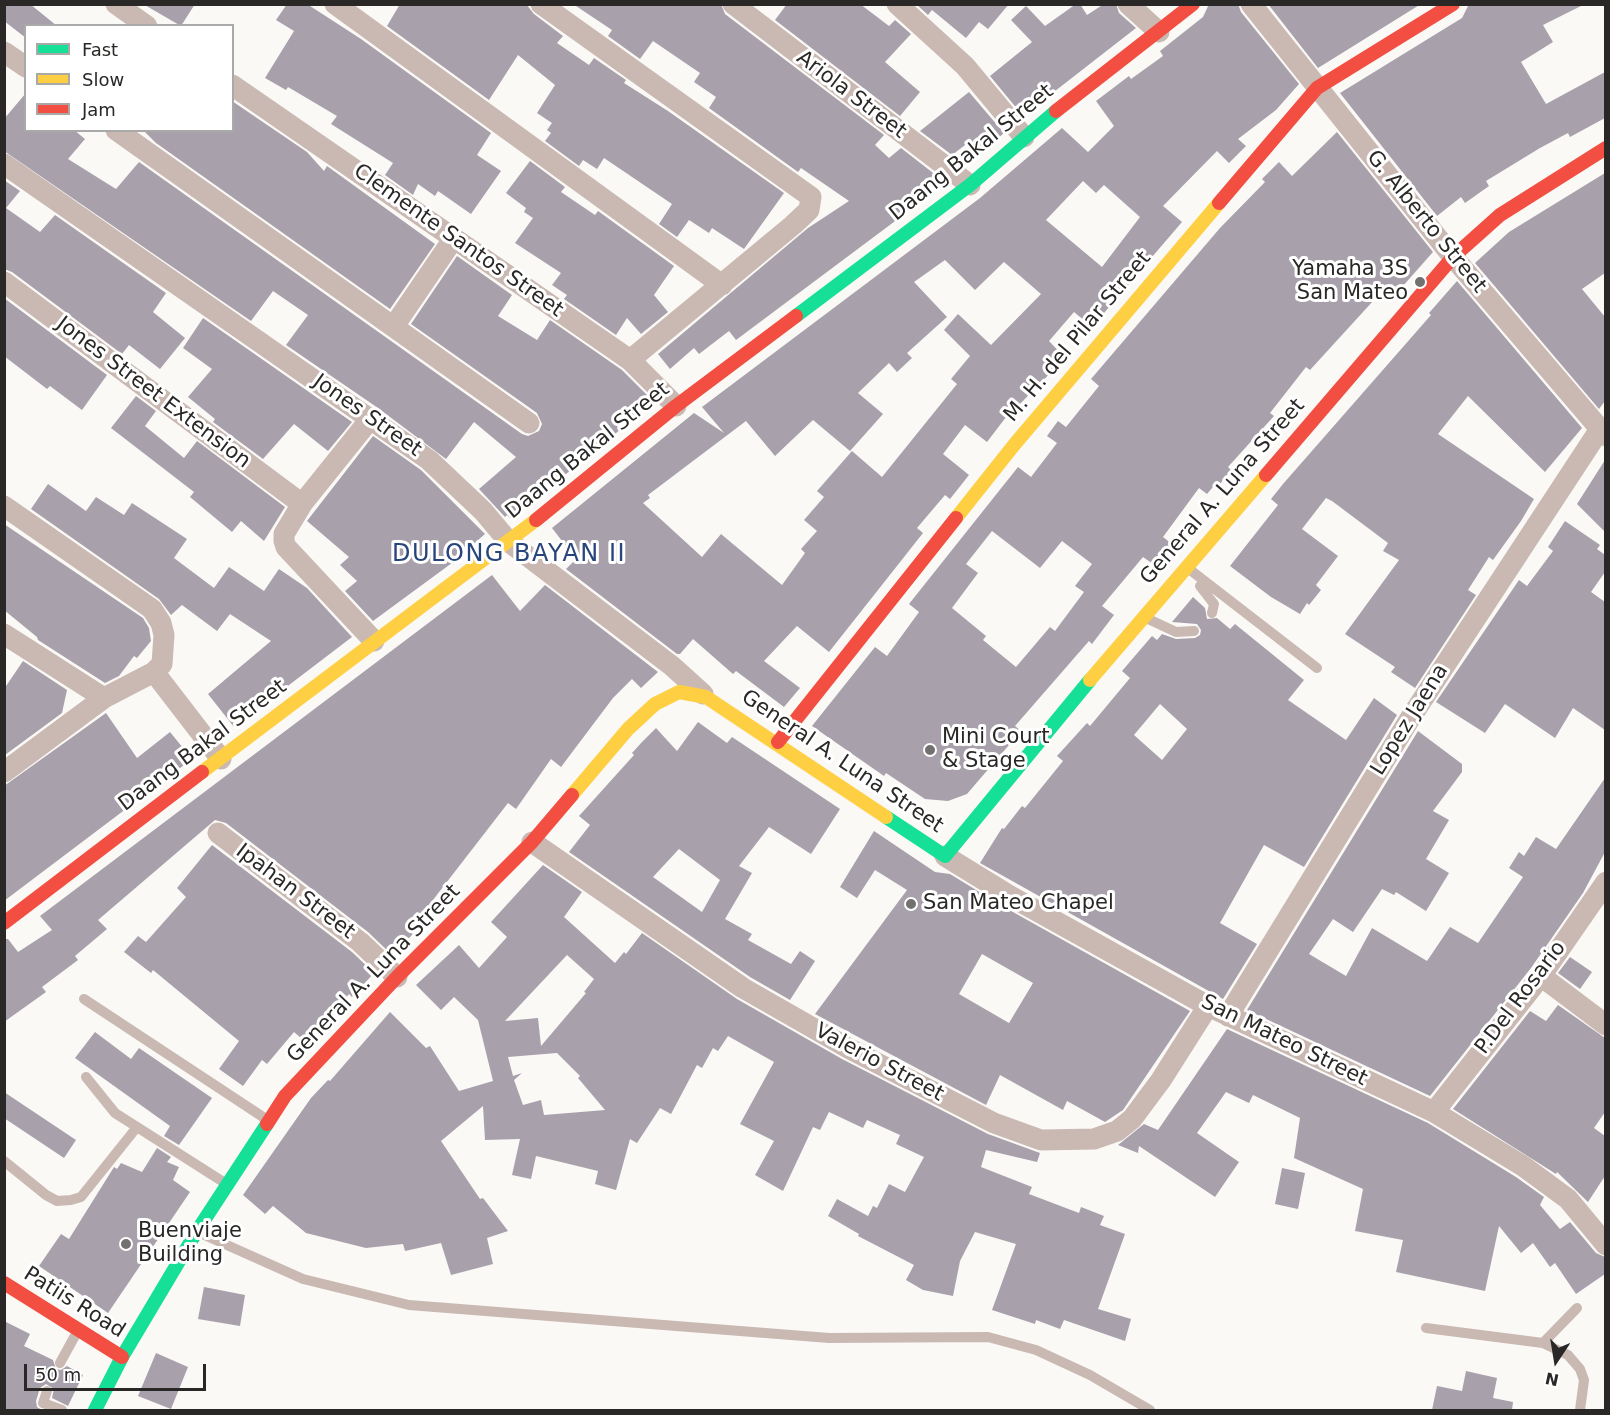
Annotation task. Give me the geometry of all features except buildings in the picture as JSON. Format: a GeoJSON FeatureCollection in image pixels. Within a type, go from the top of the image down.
{"type":"FeatureCollection","features":[{"type":"Feature","properties":{"kind":"street"},"geometry":{"type":"LineString","coordinates":[[116,4],[144,24]]}},
{"type":"Feature","properties":{"kind":"street"},"geometry":{"type":"LineString","coordinates":[[335,4],[722,285]]}},
{"type":"Feature","properties":{"kind":"street"},"geometry":{"type":"LineString","coordinates":[[541,4],[811,197],[808,210],[801,218],[630,360]]}},
{"type":"Feature","properties":{"kind":"street","name":"Ariola Street"},"geometry":{"type":"LineString","coordinates":[[733,4],[970,185]]}},
{"type":"Feature","properties":{"kind":"street"},"geometry":{"type":"LineString","coordinates":[[897,4],[965,66],[1024,137]]}},
{"type":"Feature","properties":{"kind":"street"},"geometry":{"type":"LineString","coordinates":[[1128,4],[1159,32]]}},
{"type":"Feature","properties":{"kind":"street","name":"Daang Bakal Street"},"geometry":{"type":"LineString","coordinates":[[4,923],[374,641],[509,542],[676,406],[970,185],[1024,137],[1193,4]]}},
{"type":"Feature","properties":{"kind":"street","name":"G. Alberto Street"},"geometry":{"type":"LineString","coordinates":[[1251,4],[1453,257],[1603,432]]}},
{"type":"Feature","properties":{"kind":"street","name":"M. H. del Pilar Street"},"geometry":{"type":"LineString","coordinates":[[778,742],[1014,445],[1317,88],[1454,4]]}},
{"type":"Feature","properties":{"kind":"street"},"geometry":{"type":"LineString","coordinates":[[4,52],[24,66]]}},
{"type":"Feature","properties":{"kind":"street","name":"Clemente Santos Street"},"geometry":{"type":"LineString","coordinates":[[234,86],[630,360],[676,406]]}},
{"type":"Feature","properties":{"kind":"street"},"geometry":{"type":"LineString","coordinates":[[119,132],[529,423]]}},
{"type":"Feature","properties":{"kind":"street","name":"General A. Luna Street"},"geometry":{"type":"LineString","coordinates":[[95,1410],[122,1357],[197,1232],[285,1096],[397,977],[532,842],[628,729],[655,704],[679,692],[706,697],[778,742],[945,856],[1044,733],[1453,257],[1500,215],[1605,148]]}},
{"type":"Feature","properties":{"kind":"street","name":"Jones Street"},"geometry":{"type":"LineString","coordinates":[[4,164],[429,460],[483,511],[509,542],[672,666],[706,697]]}},
{"type":"Feature","properties":{"kind":"street"},"geometry":{"type":"LineString","coordinates":[[394,326],[454,238]]}},
{"type":"Feature","properties":{"kind":"street","name":"Jones Street Extension"},"geometry":{"type":"LineString","coordinates":[[4,282],[302,504]]}},
{"type":"Feature","properties":{"kind":"street"},"geometry":{"type":"LineString","coordinates":[[370,418],[302,504],[284,534],[286,547],[374,641]]}},
{"type":"Feature","properties":{"kind":"street","name":"Lopez Jaena"},"geometry":{"type":"LineString","coordinates":[[1228,1016],[1411,717],[1603,432]]}},
{"type":"Feature","properties":{"kind":"street"},"geometry":{"type":"LineString","coordinates":[[4,506],[152,609],[161,623],[164,635],[162,664],[154,672],[104,698],[5,770]]}},
{"type":"Feature","properties":{"kind":"street"},"geometry":{"type":"LineString","coordinates":[[4,634],[104,698]]}},
{"type":"Feature","properties":{"kind":"street"},"geometry":{"type":"LineString","coordinates":[[154,672],[220,759]]}},
{"type":"Feature","properties":{"kind":"street","name":"Ipahan Street"},"geometry":{"type":"LineString","coordinates":[[218,833],[360,942],[397,977]]}},
{"type":"Feature","properties":{"kind":"street","name":"Valerio Street"},"geometry":{"type":"LineString","coordinates":[[532,842],[743,988],[848,1048],[994,1123],[1041,1140],[1094,1139],[1117,1131],[1132,1119],[1208,1006]]}},
{"type":"Feature","properties":{"kind":"street","name":"San Mateo Street"},"geometry":{"type":"LineString","coordinates":[[945,856],[1010,896],[1208,1006],[1434,1112],[1523,1166],[1568,1200],[1605,1245]]}},
{"type":"Feature","properties":{"kind":"street","name":"P.Del Rosario"},"geometry":{"type":"LineString","coordinates":[[1434,1112],[1541,976],[1605,882]]}},
{"type":"Feature","properties":{"kind":"street"},"geometry":{"type":"LineString","coordinates":[[1541,976],[1605,1025]]}},
{"type":"Feature","properties":{"kind":"street","name":"Patiis Road"},"geometry":{"type":"LineString","coordinates":[[4,1283],[122,1357]]}},
{"type":"Feature","properties":{"kind":"lane"},"geometry":{"type":"LineString","coordinates":[[1185,569],[1214,604],[1212,613]]}},
{"type":"Feature","properties":{"kind":"lane"},"geometry":{"type":"LineString","coordinates":[[1185,569],[1317,668]]}},
{"type":"Feature","properties":{"kind":"lane"},"geometry":{"type":"LineString","coordinates":[[1143,617],[1176,632],[1194,631]]}},
{"type":"Feature","properties":{"kind":"lane"},"geometry":{"type":"LineString","coordinates":[[84,999],[268,1121]]}},
{"type":"Feature","properties":{"kind":"lane"},"geometry":{"type":"LineString","coordinates":[[86,1077],[115,1113],[227,1185]]}},
{"type":"Feature","properties":{"kind":"lane"},"geometry":{"type":"LineString","coordinates":[[4,1161],[46,1195],[57,1201],[70,1200],[81,1197],[137,1127]]}},
{"type":"Feature","properties":{"kind":"lane"},"geometry":{"type":"LineString","coordinates":[[197,1232],[303,1279],[409,1305],[829,1338],[987,1337],[1036,1350],[1090,1375],[1150,1410]]}},
{"type":"Feature","properties":{"kind":"lane"},"geometry":{"type":"LineString","coordinates":[[1543,1343],[1577,1308]]}},
{"type":"Feature","properties":{"kind":"lane"},"geometry":{"type":"LineString","coordinates":[[1426,1328],[1543,1343],[1568,1355],[1580,1369],[1584,1380],[1580,1410]]}},
{"type":"Feature","properties":{"kind":"lane"},"geometry":{"type":"LineString","coordinates":[[60,1363],[78,1330]]}},
{"type":"Feature","properties":{"kind":"lane"},"geometry":{"type":"LineString","coordinates":[[47,1391],[43,1402],[62,1410]]}},
{"type":"Feature","properties":{"kind":"traffic: fast"},"geometry":{"type":"LineString","coordinates":[[796,316],[970,185],[1056,111]]}},
{"type":"Feature","properties":{"kind":"traffic: fast"},"geometry":{"type":"LineString","coordinates":[[886,817],[945,856],[1090,680]]}},
{"type":"Feature","properties":{"kind":"traffic: fast"},"geometry":{"type":"LineString","coordinates":[[95,1410],[122,1357],[197,1231],[267,1124]]}},
{"type":"Feature","properties":{"kind":"traffic: slow"},"geometry":{"type":"LineString","coordinates":[[956,518],[1014,445],[1219,203]]}},
{"type":"Feature","properties":{"kind":"traffic: slow"},"geometry":{"type":"LineString","coordinates":[[1090,680],[1266,475]]}},
{"type":"Feature","properties":{"kind":"traffic: slow"},"geometry":{"type":"LineString","coordinates":[[202,772],[536,520]]}},
{"type":"Feature","properties":{"kind":"traffic: slow"},"geometry":{"type":"LineString","coordinates":[[572,795],[628,729],[655,704],[679,692],[706,697],[886,817]]}},
{"type":"Feature","properties":{"kind":"traffic: jam"},"geometry":{"type":"LineString","coordinates":[[1056,111],[1193,4]]}},
{"type":"Feature","properties":{"kind":"traffic: jam"},"geometry":{"type":"LineString","coordinates":[[1219,203],[1317,88],[1453,4]]}},
{"type":"Feature","properties":{"kind":"traffic: jam"},"geometry":{"type":"LineString","coordinates":[[1266,475],[1453,257],[1500,215],[1606,148]]}},
{"type":"Feature","properties":{"kind":"traffic: jam"},"geometry":{"type":"LineString","coordinates":[[536,520],[676,406],[796,316]]}},
{"type":"Feature","properties":{"kind":"traffic: jam"},"geometry":{"type":"LineString","coordinates":[[778,742],[956,518]]}},
{"type":"Feature","properties":{"kind":"traffic: jam"},"geometry":{"type":"LineString","coordinates":[[4,923],[202,772]]}},
{"type":"Feature","properties":{"kind":"traffic: jam"},"geometry":{"type":"LineString","coordinates":[[267,1124],[285,1096],[397,977],[532,842],[572,795]]}},
{"type":"Feature","properties":{"kind":"traffic: jam"},"geometry":{"type":"LineString","coordinates":[[4,1283],[122,1357]]}},
{"type":"Feature","properties":{"kind":"place","name":"Yamaha 3S San Mateo"},"geometry":{"type":"Point","coordinates":[1420,282]}},
{"type":"Feature","properties":{"kind":"place","name":"Mini Court & Stage"},"geometry":{"type":"Point","coordinates":[930,750]}},
{"type":"Feature","properties":{"kind":"place","name":"San Mateo Chapel"},"geometry":{"type":"Point","coordinates":[911,904]}},
{"type":"Feature","properties":{"kind":"place","name":"Buenviaje Building"},"geometry":{"type":"Point","coordinates":[126,1244]}},
{"type":"Feature","properties":{"kind":"district","name":"DULONG BAYAN II"},"geometry":{"type":"Point","coordinates":[509,555]}}]}
